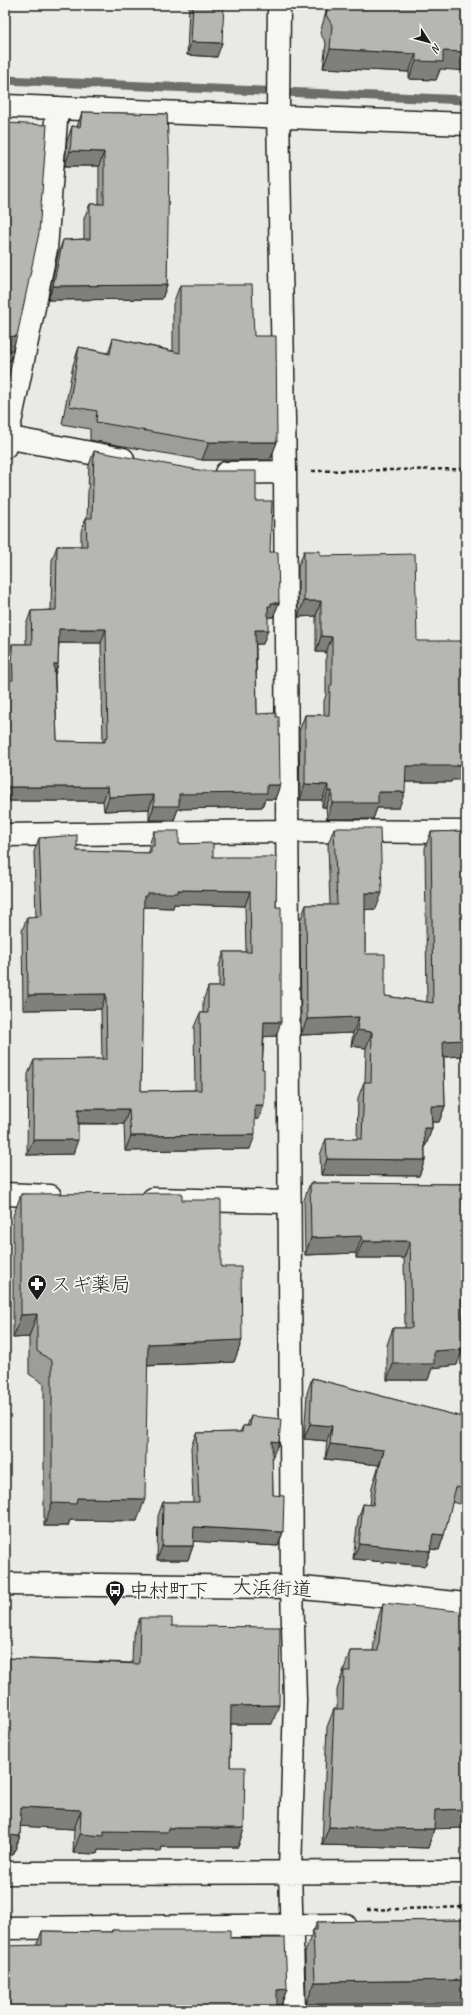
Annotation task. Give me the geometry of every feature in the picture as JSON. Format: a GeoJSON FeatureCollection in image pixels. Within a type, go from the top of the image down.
{"type":"FeatureCollection","features":[{"type":"Feature","properties":{"kind":"street"},"geometry":{"type":"LineString","coordinates":[[279,5],[278,114],[285,472],[287,831],[295,1192],[292,1587],[296,1701],[290,1872],[293,1926],[294,2010]]}},
{"type":"Feature","properties":{"kind":"street"},"geometry":{"type":"LineString","coordinates":[[5,106],[278,114],[466,124]]}},
{"type":"Feature","properties":{"kind":"street"},"geometry":{"type":"LineString","coordinates":[[57,108],[46,249],[14,364],[6,441],[139,462]]}},
{"type":"Feature","properties":{"kind":"street"},"geometry":{"type":"LineString","coordinates":[[209,473],[285,472]]}},
{"type":"Feature","properties":{"kind":"street"},"geometry":{"type":"LineString","coordinates":[[5,835],[287,831],[466,832]]}},
{"type":"Feature","properties":{"kind":"street"},"geometry":{"type":"LineString","coordinates":[[131,1198],[295,1192]]}},
{"type":"Feature","properties":{"kind":"street"},"geometry":{"type":"LineString","coordinates":[[5,1194],[68,1196]]}},
{"type":"Feature","properties":{"kind":"street","name":"大浜街道"},"geometry":{"type":"LineString","coordinates":[[5,1584],[292,1587],[466,1604]]}},
{"type":"Feature","properties":{"kind":"street"},"geometry":{"type":"LineString","coordinates":[[5,1873],[466,1872]]}},
{"type":"Feature","properties":{"kind":"street"},"geometry":{"type":"LineString","coordinates":[[5,1928],[293,1926],[364,1917]]}},
{"type":"Feature","properties":{"kind":"path"},"geometry":{"type":"LineString","coordinates":[[285,472],[466,469]]}},
{"type":"Feature","properties":{"kind":"path"},"geometry":{"type":"LineString","coordinates":[[364,1917],[466,1907]]}},
{"type":"Feature","properties":{"kind":"building"},"geometry":{"type":"Polygon","coordinates":[[[193,5],[224,5],[222,43],[191,42],[193,5]]]}},
{"type":"Feature","properties":{"kind":"building"},"geometry":{"type":"Polygon","coordinates":[[[329,5],[466,5],[466,52],[443,51],[443,62],[416,61],[416,54],[330,49],[332,25],[326,15],[329,5]]]}},
{"type":"Feature","properties":{"kind":"building"},"geometry":{"type":"Polygon","coordinates":[[[82,112],[167,114],[169,158],[167,285],[53,286],[63,240],[90,239],[90,204],[104,204],[104,152],[70,151],[72,126],[80,127],[82,112]]]}},
{"type":"Feature","properties":{"kind":"building"},"geometry":{"type":"Polygon","coordinates":[[[5,123],[47,125],[39,233],[17,336],[5,337],[5,123]]]}},
{"type":"Feature","properties":{"kind":"building"},"geometry":{"type":"Polygon","coordinates":[[[180,285],[252,285],[254,336],[276,336],[277,442],[209,442],[96,422],[97,411],[69,406],[79,347],[110,354],[113,338],[180,353],[180,285]]]}},
{"type":"Feature","properties":{"kind":"building"},"geometry":{"type":"Polygon","coordinates":[[[5,359],[12,361],[5,397],[5,359]]]}},
{"type":"Feature","properties":{"kind":"building"},"geometry":{"type":"Polygon","coordinates":[[[94,451],[204,471],[256,471],[256,501],[272,501],[270,552],[278,552],[279,603],[271,603],[271,606],[268,606],[268,630],[255,630],[257,714],[276,713],[276,717],[279,717],[280,785],[267,785],[267,793],[179,794],[179,806],[154,806],[154,795],[109,797],[108,787],[5,787],[5,680],[13,680],[12,644],[32,644],[31,611],[56,610],[57,546],[87,546],[86,518],[92,518],[94,451]],[[59,629],[58,664],[54,664],[57,741],[105,742],[105,738],[108,737],[106,629],[59,629]]]}},
{"type":"Feature","properties":{"kind":"building"},"geometry":{"type":"Polygon","coordinates":[[[304,551],[320,551],[320,556],[415,554],[417,641],[466,641],[466,764],[457,766],[406,766],[405,792],[378,792],[378,803],[332,803],[332,791],[328,791],[328,785],[305,784],[305,715],[329,715],[330,685],[332,685],[332,637],[321,636],[321,601],[304,601],[304,551]]]}},
{"type":"Feature","properties":{"kind":"building"},"geometry":{"type":"Polygon","coordinates":[[[334,828],[380,828],[382,893],[365,893],[365,954],[385,954],[385,996],[433,1003],[431,832],[466,831],[466,1040],[443,1041],[445,1106],[431,1106],[432,1128],[424,1128],[425,1160],[327,1159],[326,1139],[362,1139],[364,1082],[371,1082],[372,1032],[357,1030],[359,1017],[307,1019],[306,905],[337,905],[334,828]]]}},
{"type":"Feature","properties":{"kind":"building"},"geometry":{"type":"Polygon","coordinates":[[[154,831],[179,831],[179,844],[213,843],[213,857],[277,857],[276,907],[281,907],[281,1022],[264,1022],[262,1069],[264,1069],[264,1105],[255,1105],[255,1135],[131,1136],[129,1109],[78,1109],[78,1140],[33,1140],[34,1060],[107,1059],[106,994],[28,995],[27,917],[42,916],[39,838],[77,835],[77,851],[151,853],[151,846],[154,846],[154,831]],[[178,890],[178,893],[147,893],[147,896],[144,896],[141,1091],[201,1090],[200,1013],[208,1013],[208,987],[223,987],[224,952],[251,952],[250,891],[178,890]]]}},
{"type":"Feature","properties":{"kind":"building"},"geometry":{"type":"Polygon","coordinates":[[[310,1183],[466,1184],[466,1299],[462,1298],[463,1349],[434,1351],[434,1364],[393,1364],[393,1328],[412,1328],[410,1241],[363,1241],[362,1236],[311,1238],[310,1183]]]}},
{"type":"Feature","properties":{"kind":"building"},"geometry":{"type":"Polygon","coordinates":[[[182,1193],[182,1200],[221,1200],[221,1267],[241,1267],[242,1340],[148,1344],[145,1499],[77,1498],[76,1504],[52,1503],[52,1361],[37,1351],[37,1314],[21,1315],[21,1194],[182,1193]]]}},
{"type":"Feature","properties":{"kind":"building"},"geometry":{"type":"Polygon","coordinates":[[[312,1378],[466,1418],[466,1489],[456,1487],[444,1535],[433,1534],[430,1551],[359,1544],[363,1504],[373,1505],[378,1472],[384,1450],[330,1444],[332,1426],[310,1424],[312,1378]]]}},
{"type":"Feature","properties":{"kind":"building"},"geometry":{"type":"Polygon","coordinates":[[[251,1416],[281,1419],[279,1442],[272,1441],[273,1495],[284,1496],[283,1532],[194,1527],[193,1546],[162,1546],[163,1502],[199,1502],[196,1433],[242,1432],[243,1426],[250,1426],[251,1416]]]}},
{"type":"Feature","properties":{"kind":"building"},"geometry":{"type":"Polygon","coordinates":[[[383,1603],[466,1612],[466,1809],[435,1810],[434,1829],[329,1827],[334,1709],[343,1709],[344,1671],[350,1671],[350,1651],[378,1651],[383,1603]]]}},
{"type":"Feature","properties":{"kind":"building"},"geometry":{"type":"Polygon","coordinates":[[[140,1618],[172,1618],[172,1626],[280,1627],[279,1705],[231,1706],[230,1767],[245,1767],[244,1828],[168,1828],[167,1832],[104,1831],[104,1836],[80,1834],[81,1810],[21,1807],[20,1836],[5,1835],[5,1658],[139,1664],[140,1618]]]}},
{"type":"Feature","properties":{"kind":"building"},"geometry":{"type":"Polygon","coordinates":[[[466,1920],[466,1980],[315,1982],[313,1930],[317,1930],[317,1922],[466,1920]]]}},
{"type":"Feature","properties":{"kind":"building"},"geometry":{"type":"Polygon","coordinates":[[[112,1930],[230,1930],[230,1938],[285,1938],[287,1989],[277,1990],[277,2010],[5,2010],[5,1946],[42,1945],[42,1931],[112,1932],[112,1930]]]}},
{"type":"Feature","properties":{"kind":"waterway"},"geometry":{"type":"LineString","coordinates":[[5,80],[466,100]]}},
{"type":"Feature","properties":{"kind":"place","name":"スギ薬局"},"geometry":{"type":"Point","coordinates":[37,1301]}},
{"type":"Feature","properties":{"kind":"place","name":"中村町下"},"geometry":{"type":"Point","coordinates":[115,1607]}}]}
